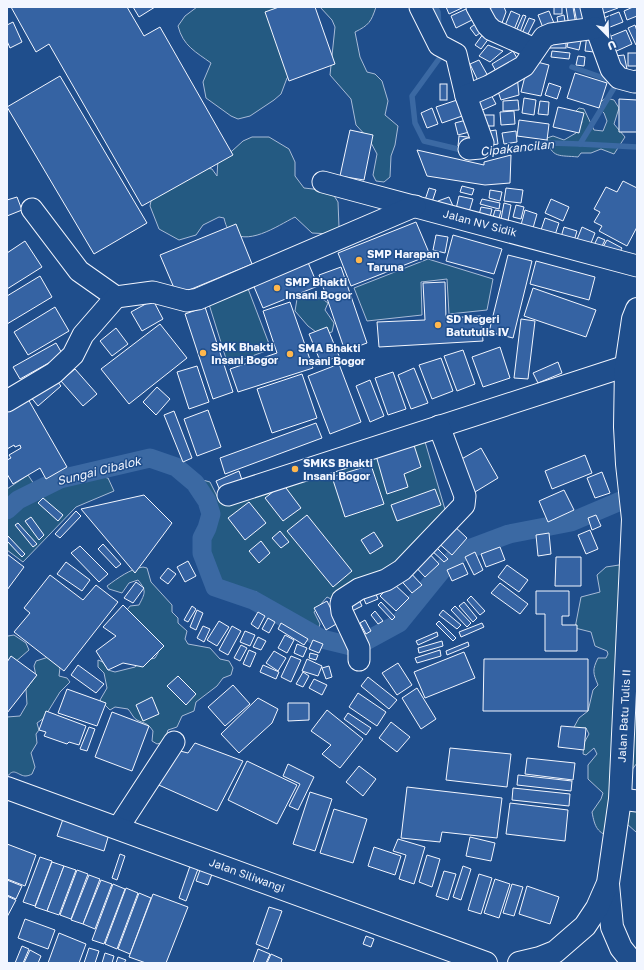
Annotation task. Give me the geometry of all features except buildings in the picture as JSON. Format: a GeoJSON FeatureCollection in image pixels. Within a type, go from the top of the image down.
{"type":"FeatureCollection","features":[{"type":"Feature","properties":{"kind":"main road","name":"Jalan Batu Tulis II"},"geometry":{"type":"LineString","coordinates":[[519,963],[540,958],[555,952],[585,926],[597,908],[608,883],[628,800],[633,519],[627,464],[631,428],[626,366],[633,318],[637,309]]}},
{"type":"Feature","properties":{"kind":"main road","name":"Jalan Siliwangi"},"geometry":{"type":"LineString","coordinates":[[7,788],[486,963]]}},
{"type":"Feature","properties":{"kind":"main road","name":"Jalan Batu Tulis II"},"geometry":{"type":"LineString","coordinates":[[608,883],[612,927],[621,948],[633,963]]}},
{"type":"Feature","properties":{"kind":"street"},"geometry":{"type":"LineString","coordinates":[[420,7],[448,50],[483,143],[480,148],[469,149]]}},
{"type":"Feature","properties":{"kind":"street"},"geometry":{"type":"LineString","coordinates":[[477,7],[487,25],[492,30],[535,49]]}},
{"type":"Feature","properties":{"kind":"street"},"geometry":{"type":"LineString","coordinates":[[591,7],[596,28],[611,69],[618,78],[634,82],[637,81]]}},
{"type":"Feature","properties":{"kind":"street"},"geometry":{"type":"LineString","coordinates":[[466,96],[489,86],[524,66],[544,37],[551,34],[596,28]]}},
{"type":"Feature","properties":{"kind":"street","name":"Jalan NV Sidik"},"geometry":{"type":"LineString","coordinates":[[323,182],[637,266]]}},
{"type":"Feature","properties":{"kind":"street"},"geometry":{"type":"LineString","coordinates":[[7,401],[54,373],[73,355],[83,335],[116,297],[153,292],[187,301],[198,299],[415,206]]}},
{"type":"Feature","properties":{"kind":"street"},"geometry":{"type":"LineString","coordinates":[[32,209],[79,271],[116,297]]}},
{"type":"Feature","properties":{"kind":"street"},"geometry":{"type":"LineString","coordinates":[[228,495],[626,366]]}},
{"type":"Feature","properties":{"kind":"street"},"geometry":{"type":"LineString","coordinates":[[358,649],[342,612],[342,600],[359,589],[386,580],[402,570],[464,505],[465,496],[439,426]]}},
{"type":"Feature","properties":{"kind":"street"},"geometry":{"type":"LineString","coordinates":[[118,828],[174,742]]}},
{"type":"Feature","properties":{"kind":"shaded area"},"geometry":{"type":"Polygon","coordinates":[[[197,7],[286,7],[297,68],[287,78],[281,94],[250,116],[238,119],[231,116],[206,98],[203,82],[211,63],[195,52],[187,44],[180,33],[178,26],[185,16],[197,7]]]}},
{"type":"Feature","properties":{"kind":"shaded area"},"geometry":{"type":"Polygon","coordinates":[[[320,7],[376,7],[369,22],[355,32],[360,57],[367,72],[375,74],[382,81],[388,101],[385,115],[398,126],[395,145],[391,156],[390,177],[384,182],[376,181],[373,175],[377,154],[369,139],[356,125],[351,99],[330,75],[335,27],[332,20],[320,7]]]}},
{"type":"Feature","properties":{"kind":"shaded area"},"geometry":{"type":"Polygon","coordinates":[[[606,98],[614,100],[619,108],[614,124],[625,137],[614,154],[601,149],[591,153],[581,153],[578,157],[561,156],[557,155],[551,150],[547,138],[553,136],[564,140],[576,133],[582,122],[576,111],[579,108],[584,109],[594,130],[603,131],[607,121],[604,113],[598,107],[599,103],[606,98]]]}},
{"type":"Feature","properties":{"kind":"shaded area"},"geometry":{"type":"Polygon","coordinates":[[[252,137],[269,137],[289,149],[295,162],[295,176],[304,188],[331,191],[338,202],[339,227],[331,234],[312,233],[295,217],[262,234],[244,237],[236,235],[229,230],[226,226],[224,218],[219,217],[203,225],[196,235],[179,240],[159,229],[150,206],[152,196],[207,168],[212,169],[217,176],[218,159],[232,151],[243,141],[252,137]]]}},
{"type":"Feature","properties":{"kind":"shaded area"},"geometry":{"type":"Polygon","coordinates":[[[428,259],[493,279],[487,310],[449,314],[447,279],[421,282],[422,315],[367,321],[354,288],[428,259]]]}},
{"type":"Feature","properties":{"kind":"shaded area"},"geometry":{"type":"Polygon","coordinates":[[[247,286],[271,349],[228,365],[208,301],[247,286]]]}},
{"type":"Feature","properties":{"kind":"shaded area"},"geometry":{"type":"Polygon","coordinates":[[[321,298],[328,303],[325,310],[334,323],[332,332],[320,335],[308,326],[295,311],[297,299],[321,298]]]}},
{"type":"Feature","properties":{"kind":"shaded area"},"geometry":{"type":"Polygon","coordinates":[[[423,435],[447,516],[375,581],[333,600],[327,597],[314,612],[320,624],[315,638],[265,599],[263,599],[257,592],[229,591],[212,578],[211,556],[201,547],[200,535],[212,514],[213,499],[212,494],[199,479],[210,482],[219,500],[423,435]]]}},
{"type":"Feature","properties":{"kind":"shaded area"},"geometry":{"type":"Polygon","coordinates":[[[64,469],[108,478],[114,491],[76,507],[23,562],[7,550],[7,489],[28,475],[34,484],[47,481],[60,486],[67,483],[63,475],[64,469]]]}},
{"type":"Feature","properties":{"kind":"shaded area"},"geometry":{"type":"Polygon","coordinates":[[[619,565],[634,572],[637,663],[637,763],[626,778],[633,809],[637,811],[637,831],[636,832],[627,824],[612,838],[603,834],[598,829],[594,822],[592,812],[601,799],[603,793],[588,779],[588,765],[597,754],[594,748],[586,755],[583,754],[584,743],[589,734],[586,728],[576,729],[574,727],[579,718],[588,711],[593,690],[598,685],[594,672],[596,662],[598,658],[606,658],[608,654],[607,651],[595,646],[591,632],[575,628],[581,597],[600,592],[597,575],[606,567],[619,565]]]}},
{"type":"Feature","properties":{"kind":"shaded area"},"geometry":{"type":"Polygon","coordinates":[[[143,567],[147,568],[151,582],[172,605],[172,612],[178,618],[178,623],[187,631],[185,639],[188,644],[210,648],[220,659],[229,661],[233,668],[231,675],[223,678],[217,686],[196,702],[194,711],[182,716],[177,727],[168,730],[164,742],[157,744],[152,741],[153,731],[151,728],[136,719],[128,709],[115,707],[110,710],[100,700],[107,688],[104,673],[98,667],[98,660],[103,662],[108,670],[115,672],[135,667],[142,661],[155,658],[158,653],[158,646],[154,643],[148,630],[142,625],[136,624],[127,610],[130,606],[139,605],[143,598],[144,590],[138,580],[129,583],[122,593],[109,589],[107,586],[129,572],[143,567]]]}},
{"type":"Feature","properties":{"kind":"shaded area"},"geometry":{"type":"Polygon","coordinates":[[[14,635],[26,643],[29,650],[14,663],[7,666],[7,637],[14,635]]]}},
{"type":"Feature","properties":{"kind":"shaded area"},"geometry":{"type":"Polygon","coordinates":[[[55,655],[61,659],[59,676],[67,678],[70,682],[60,692],[44,718],[37,723],[39,730],[36,734],[37,743],[31,753],[35,767],[32,774],[25,776],[12,772],[7,777],[7,717],[20,716],[27,704],[26,689],[36,676],[34,666],[36,661],[55,655]]]}},
{"type":"Feature","properties":{"kind":"waterway","name":"Cipakancilan"},"geometry":{"type":"LineString","coordinates":[[435,7],[438,12],[439,28]]}},
{"type":"Feature","properties":{"kind":"waterway","name":"Cipakancilan"},"geometry":{"type":"LineString","coordinates":[[440,51],[441,56],[412,96],[415,123],[424,141],[466,151]]}},
{"type":"Feature","properties":{"kind":"waterway"},"geometry":{"type":"LineString","coordinates":[[572,67],[612,81]]}},
{"type":"Feature","properties":{"kind":"waterway"},"geometry":{"type":"LineString","coordinates":[[580,144],[617,83]]}},
{"type":"Feature","properties":{"kind":"waterway","name":"Cipakancilan"},"geometry":{"type":"LineString","coordinates":[[482,154],[551,143],[637,147]]}},
{"type":"Feature","properties":{"kind":"waterway","name":"Sungai Cibalok"},"geometry":{"type":"LineString","coordinates":[[7,510],[18,500],[60,479],[150,458],[176,467],[195,483],[207,501],[211,514],[202,538],[202,553],[215,587],[253,600],[322,639],[355,647],[399,623],[442,570],[461,552],[509,534],[571,522],[637,494]]}},
{"type":"Feature","properties":{"kind":"place","name":"SMP Harapan Taruna"},"geometry":{"type":"Point","coordinates":[359,260]}},
{"type":"Feature","properties":{"kind":"place","name":"SMP Bhakti Insani Bogor"},"geometry":{"type":"Point","coordinates":[277,288]}},
{"type":"Feature","properties":{"kind":"place","name":"SD Negeri Batutulis IV"},"geometry":{"type":"Point","coordinates":[438,325]}},
{"type":"Feature","properties":{"kind":"place","name":"SMK Bhakti Insani Bogor"},"geometry":{"type":"Point","coordinates":[203,353]}},
{"type":"Feature","properties":{"kind":"place","name":"SMA Bhakti Insani Bogor"},"geometry":{"type":"Point","coordinates":[290,354]}},
{"type":"Feature","properties":{"kind":"place","name":"SMKS Bhakti Insani Bogor"},"geometry":{"type":"Point","coordinates":[295,469]}}]}
